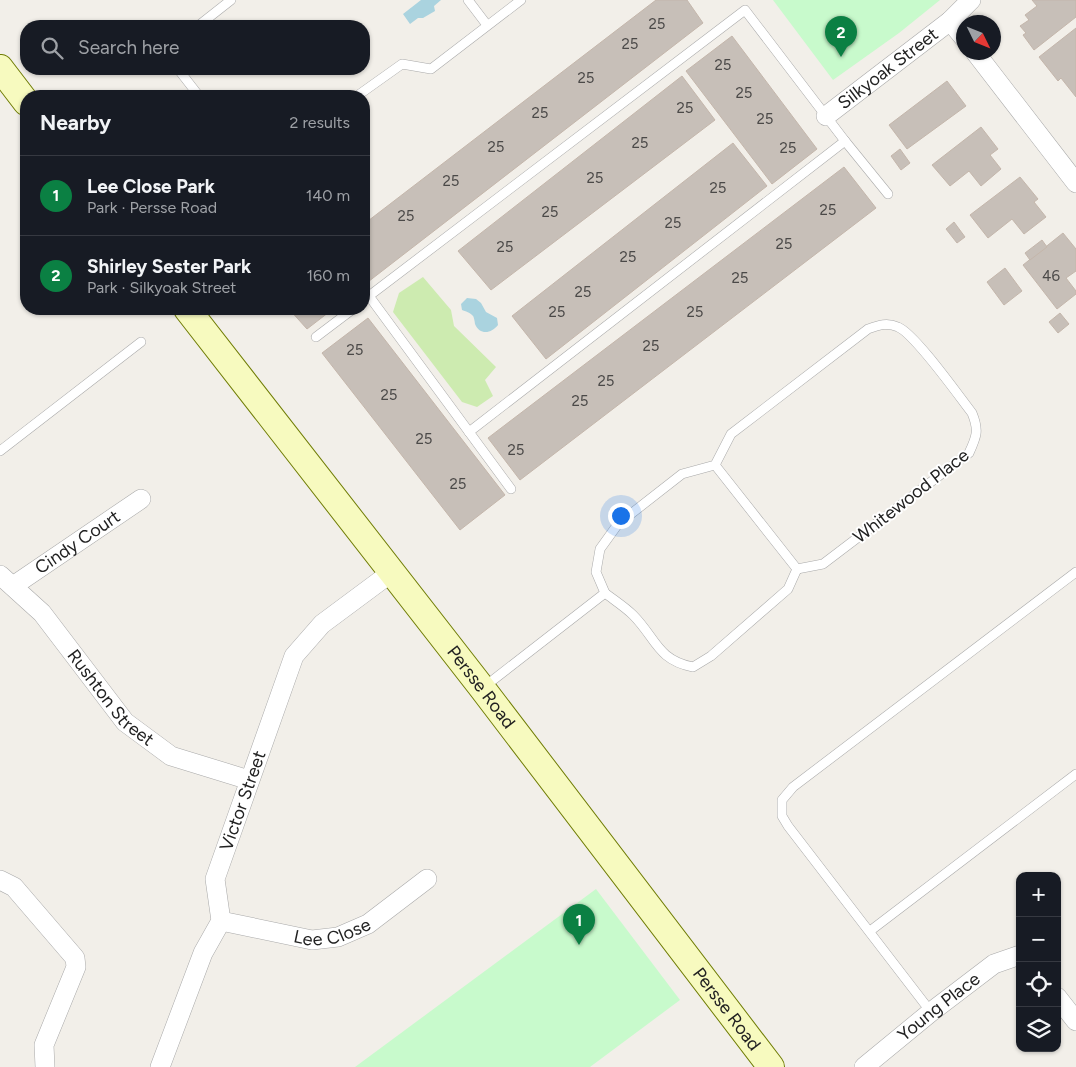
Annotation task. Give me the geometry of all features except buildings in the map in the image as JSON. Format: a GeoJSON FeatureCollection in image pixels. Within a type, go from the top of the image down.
{"type":"FeatureCollection","features":[{"type":"Feature","properties":{"kind":"street","name":"Silkyoak Street"},"geometry":{"type":"LineString","coordinates":[[826,116],[950,21],[971,0]]}},
{"type":"Feature","properties":{"kind":"street"},"geometry":{"type":"LineString","coordinates":[[950,21],[956,28]]}},
{"type":"Feature","properties":{"kind":"street"},"geometry":{"type":"LineString","coordinates":[[981,60],[1076,183]]}},
{"type":"Feature","properties":{"kind":"street"},"geometry":{"type":"LineString","coordinates":[[0,68],[20,94]]}},
{"type":"Feature","properties":{"kind":"street","name":"Persse Road"},"geometry":{"type":"LineString","coordinates":[[192,315],[482,688],[771,1067]]}},
{"type":"Feature","properties":{"kind":"street","name":"Cindy Court"},"geometry":{"type":"LineString","coordinates":[[7,580],[141,499]]}},
{"type":"Feature","properties":{"kind":"street","name":"Victor Street"},"geometry":{"type":"LineString","coordinates":[[221,921],[215,879],[294,656],[322,624],[392,572]]}},
{"type":"Feature","properties":{"kind":"street","name":"Rushton Street"},"geometry":{"type":"LineString","coordinates":[[7,580],[42,613],[125,722],[171,756],[249,780]]}},
{"type":"Feature","properties":{"kind":"street","name":"Lee Close"},"geometry":{"type":"LineString","coordinates":[[221,921],[312,940],[338,937],[368,924],[427,879]]}},
{"type":"Feature","properties":{"kind":"street"},"geometry":{"type":"LineString","coordinates":[[0,880],[14,887],[75,958],[76,967],[44,1045],[45,1067]]}},
{"type":"Feature","properties":{"kind":"street"},"geometry":{"type":"LineString","coordinates":[[160,1067],[204,953],[221,921]]}},
{"type":"Feature","properties":{"kind":"street","name":"Young Place"},"geometry":{"type":"LineString","coordinates":[[864,1067],[931,1012],[994,964],[1016,956]]}},
{"type":"Feature","properties":{"kind":"street"},"geometry":{"type":"LineString","coordinates":[[1061,1002],[1076,1021]]}},
{"type":"Feature","properties":{"kind":"lane"},"geometry":{"type":"LineString","coordinates":[[206,20],[231,0]]}},
{"type":"Feature","properties":{"kind":"lane"},"geometry":{"type":"LineString","coordinates":[[468,0],[487,25]]}},
{"type":"Feature","properties":{"kind":"lane"},"geometry":{"type":"LineString","coordinates":[[365,90],[402,64],[431,69],[521,0]]}},
{"type":"Feature","properties":{"kind":"lane"},"geometry":{"type":"LineString","coordinates":[[370,296],[745,10],[844,141],[888,194]]}},
{"type":"Feature","properties":{"kind":"lane"},"geometry":{"type":"LineString","coordinates":[[183,75],[194,90]]}},
{"type":"Feature","properties":{"kind":"lane"},"geometry":{"type":"LineString","coordinates":[[469,432],[844,141]]}},
{"type":"Feature","properties":{"kind":"lane"},"geometry":{"type":"LineString","coordinates":[[370,302],[511,489]]}},
{"type":"Feature","properties":{"kind":"lane"},"geometry":{"type":"LineString","coordinates":[[316,337],[345,315]]}},
{"type":"Feature","properties":{"kind":"lane","name":"Whitewood Place"},"geometry":{"type":"LineString","coordinates":[[714,465],[731,434],[868,329],[884,323],[899,327],[913,339],[966,405],[978,426],[976,439],[969,453],[823,564],[797,569]]}},
{"type":"Feature","properties":{"kind":"lane"},"geometry":{"type":"LineString","coordinates":[[0,451],[141,342]]}},
{"type":"Feature","properties":{"kind":"lane"},"geometry":{"type":"LineString","coordinates":[[714,465],[797,569],[788,589],[711,656],[694,666],[680,664],[663,654],[633,615],[605,593],[596,572],[600,549],[618,524],[682,474],[714,465]]}},
{"type":"Feature","properties":{"kind":"lane"},"geometry":{"type":"LineString","coordinates":[[931,1012],[788,826],[782,816],[782,800],[793,788],[1076,572]]}},
{"type":"Feature","properties":{"kind":"lane"},"geometry":{"type":"LineString","coordinates":[[482,688],[605,593]]}},
{"type":"Feature","properties":{"kind":"lane"},"geometry":{"type":"LineString","coordinates":[[870,931],[1076,774]]}},
{"type":"Feature","properties":{"kind":"green space"},"geometry":{"type":"Polygon","coordinates":[[[773,0],[940,0],[899,33],[833,80],[773,0]]]}},
{"type":"Feature","properties":{"kind":"green space"},"geometry":{"type":"Polygon","coordinates":[[[423,277],[451,310],[454,326],[496,367],[485,380],[493,396],[477,407],[462,402],[393,312],[399,293],[423,277]]]}},
{"type":"Feature","properties":{"kind":"green space"},"geometry":{"type":"Polygon","coordinates":[[[596,889],[680,1000],[590,1067],[355,1067],[596,889]]]}},
{"type":"Feature","properties":{"kind":"water"},"geometry":{"type":"Polygon","coordinates":[[[421,0],[441,0],[434,6],[435,11],[423,18],[418,18],[410,24],[403,14],[421,0]]]}},
{"type":"Feature","properties":{"kind":"water"},"geometry":{"type":"Polygon","coordinates":[[[467,298],[476,299],[481,303],[486,312],[497,318],[498,325],[486,332],[477,328],[473,316],[462,310],[461,304],[467,298]]]}},
{"type":"Feature","properties":{"kind":"place","name":"Shirley Sester Park"},"geometry":{"type":"Point","coordinates":[841,57]}},
{"type":"Feature","properties":{"kind":"place","name":"Lee Close Park"},"geometry":{"type":"Point","coordinates":[579,945]}}]}
